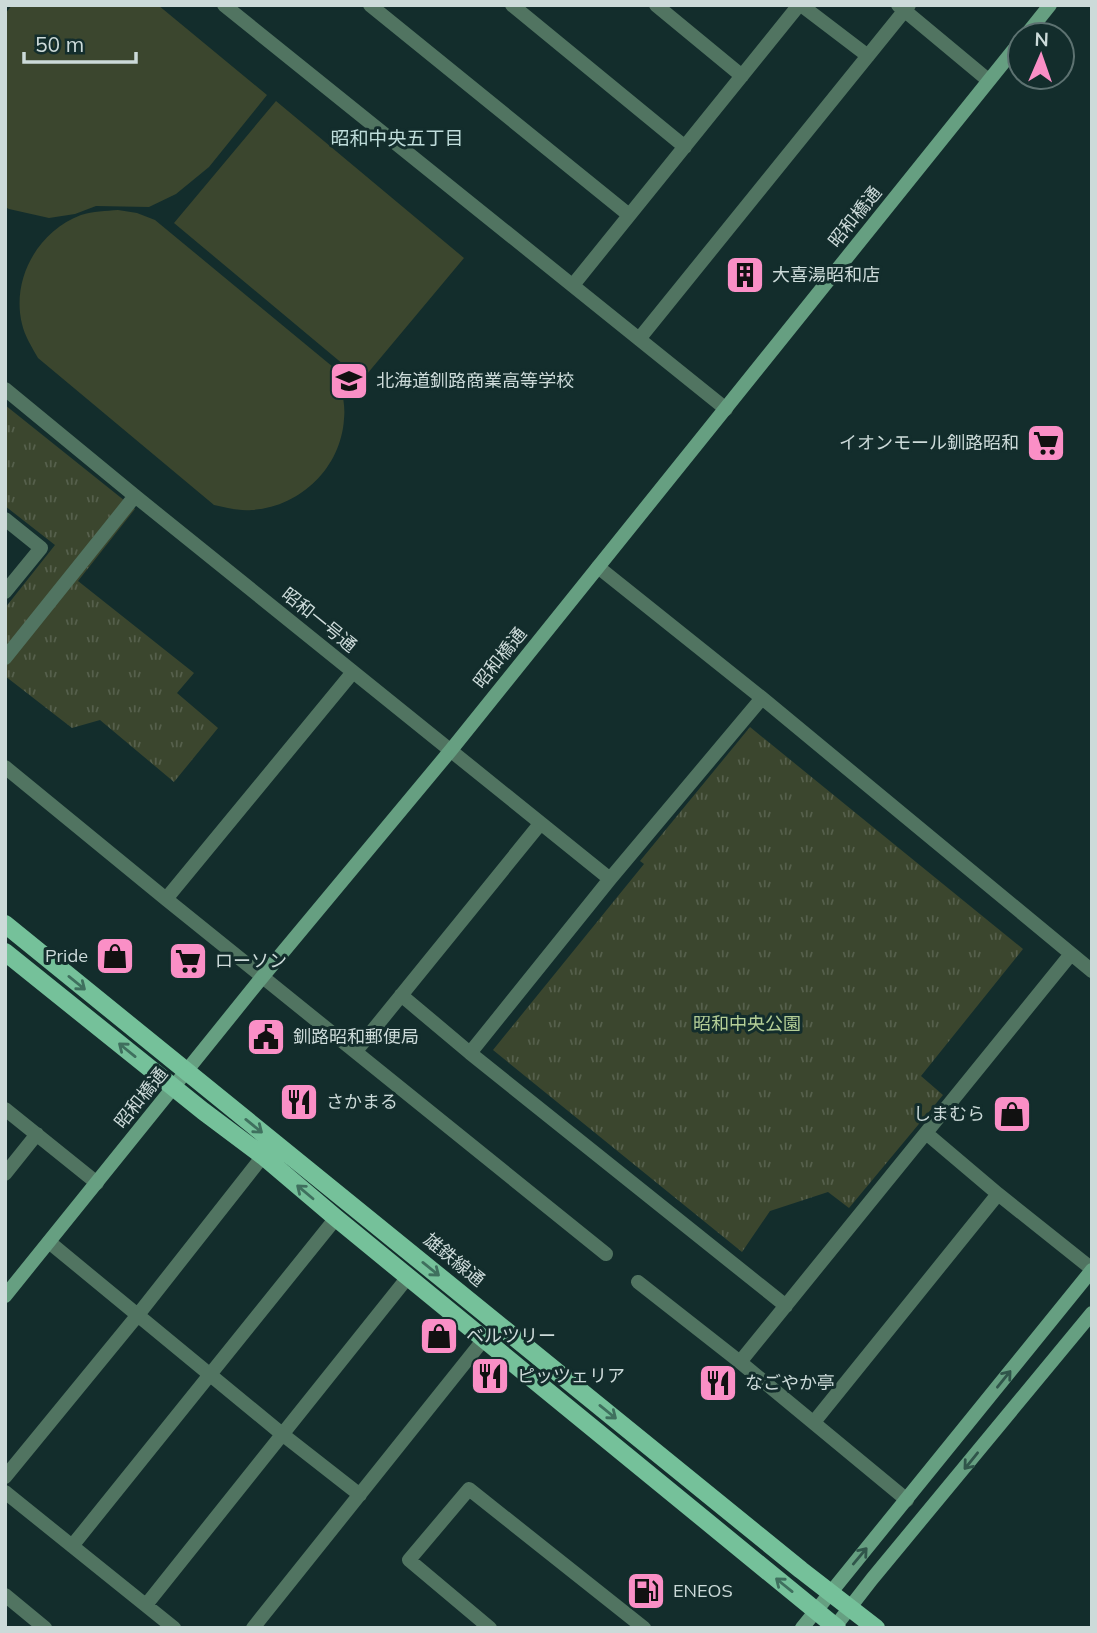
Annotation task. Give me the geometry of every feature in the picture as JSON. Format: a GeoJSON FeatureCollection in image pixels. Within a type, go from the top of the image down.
{"type":"FeatureCollection","features":[{"type":"Feature","properties":{"kind":"main road","name":"雄鉄線通"},"geometry":{"type":"LineString","coordinates":[[5,924],[876,1628]]}},
{"type":"Feature","properties":{"kind":"main road"},"geometry":{"type":"LineString","coordinates":[[5,952],[263,1156],[835,1627]]}},
{"type":"Feature","properties":{"kind":"street"},"geometry":{"type":"LineString","coordinates":[[225,5],[726,409]]}},
{"type":"Feature","properties":{"kind":"street"},"geometry":{"type":"LineString","coordinates":[[370,5],[629,215]]}},
{"type":"Feature","properties":{"kind":"street"},"geometry":{"type":"LineString","coordinates":[[512,5],[685,147]]}},
{"type":"Feature","properties":{"kind":"street"},"geometry":{"type":"LineString","coordinates":[[656,5],[742,76]]}},
{"type":"Feature","properties":{"kind":"street"},"geometry":{"type":"LineString","coordinates":[[573,285],[800,5],[868,56]]}},
{"type":"Feature","properties":{"kind":"street"},"geometry":{"type":"LineString","coordinates":[[1037,21],[1050,5]]}},
{"type":"Feature","properties":{"kind":"street"},"geometry":{"type":"LineString","coordinates":[[639,339],[868,56],[904,7],[988,80]]}},
{"type":"Feature","properties":{"kind":"street","name":"昭和橋通"},"geometry":{"type":"LineString","coordinates":[[5,1296],[263,976],[451,750],[1006,59]]}},
{"type":"Feature","properties":{"kind":"street","name":"昭和一号通"},"geometry":{"type":"LineString","coordinates":[[5,389],[610,879]]}},
{"type":"Feature","properties":{"kind":"street"},"geometry":{"type":"LineString","coordinates":[[5,658],[135,496]]}},
{"type":"Feature","properties":{"kind":"street"},"geometry":{"type":"LineString","coordinates":[[5,519],[41,548],[5,592]]}},
{"type":"Feature","properties":{"kind":"street"},"geometry":{"type":"LineString","coordinates":[[598,567],[762,698],[1092,971]]}},
{"type":"Feature","properties":{"kind":"street"},"geometry":{"type":"LineString","coordinates":[[166,899],[353,672]]}},
{"type":"Feature","properties":{"kind":"street"},"geometry":{"type":"LineString","coordinates":[[470,1053],[610,879],[762,698]]}},
{"type":"Feature","properties":{"kind":"street"},"geometry":{"type":"LineString","coordinates":[[5,766],[606,1254]]}},
{"type":"Feature","properties":{"kind":"street"},"geometry":{"type":"LineString","coordinates":[[356,1051],[540,824]]}},
{"type":"Feature","properties":{"kind":"street"},"geometry":{"type":"LineString","coordinates":[[740,1362],[1071,954]]}},
{"type":"Feature","properties":{"kind":"street"},"geometry":{"type":"LineString","coordinates":[[401,995],[786,1306]]}},
{"type":"Feature","properties":{"kind":"street"},"geometry":{"type":"LineString","coordinates":[[5,1109],[97,1183]]}},
{"type":"Feature","properties":{"kind":"street"},"geometry":{"type":"LineString","coordinates":[[802,1628],[1092,1269],[926,1133]]}},
{"type":"Feature","properties":{"kind":"street"},"geometry":{"type":"LineString","coordinates":[[5,1174],[37,1134]]}},
{"type":"Feature","properties":{"kind":"street"},"geometry":{"type":"LineString","coordinates":[[5,1477],[263,1156]]}},
{"type":"Feature","properties":{"kind":"street"},"geometry":{"type":"LineString","coordinates":[[814,1422],[998,1194]]}},
{"type":"Feature","properties":{"kind":"street"},"geometry":{"type":"LineString","coordinates":[[72,1546],[336,1218]]}},
{"type":"Feature","properties":{"kind":"street"},"geometry":{"type":"LineString","coordinates":[[49,1242],[360,1495]]}},
{"type":"Feature","properties":{"kind":"street"},"geometry":{"type":"LineString","coordinates":[[145,1605],[408,1277]]}},
{"type":"Feature","properties":{"kind":"street"},"geometry":{"type":"LineString","coordinates":[[638,1282],[907,1500]]}},
{"type":"Feature","properties":{"kind":"street"},"geometry":{"type":"LineString","coordinates":[[835,1627],[1092,1313]]}},
{"type":"Feature","properties":{"kind":"street"},"geometry":{"type":"LineString","coordinates":[[253,1628],[484,1339]]}},
{"type":"Feature","properties":{"kind":"street"},"geometry":{"type":"LineString","coordinates":[[490,1628],[409,1560],[469,1489],[644,1628]]}},
{"type":"Feature","properties":{"kind":"street"},"geometry":{"type":"LineString","coordinates":[[5,1492],[174,1628]]}},
{"type":"Feature","properties":{"kind":"street"},"geometry":{"type":"LineString","coordinates":[[5,1595],[45,1628]]}},
{"type":"Feature","properties":{"kind":"green space"},"geometry":{"type":"Polygon","coordinates":[[[12,5],[158,5],[267,95],[209,167],[176,194],[149,207],[96,206],[75,214],[49,218],[9,209],[5,207],[5,14],[12,5]]]}},
{"type":"Feature","properties":{"kind":"green space"},"geometry":{"type":"Polygon","coordinates":[[[276,101],[464,258],[362,380],[174,223],[276,101]]]}},
{"type":"Feature","properties":{"kind":"green space"},"geometry":{"type":"Polygon","coordinates":[[[118,210],[155,220],[333,367],[344,405],[341,437],[326,469],[301,493],[270,507],[252,510],[214,505],[38,358],[25,333],[20,307],[24,274],[31,259],[52,232],[66,222],[81,215],[118,210]]]}},
{"type":"Feature","properties":{"kind":"green space"},"geometry":{"type":"Polygon","coordinates":[[[5,405],[135,509],[78,581],[194,673],[177,693],[218,728],[174,782],[100,720],[72,728],[5,676],[5,608],[55,545],[5,506],[5,405]]]}},
{"type":"Feature","properties":{"kind":"green space","name":"昭和中央公園"},"geometry":{"type":"Polygon","coordinates":[[[750,727],[1023,949],[921,1076],[943,1095],[849,1208],[828,1192],[770,1211],[742,1252],[493,1050],[644,864],[640,861],[750,727]]]}},
{"type":"Feature","properties":{"kind":"place","name":"大喜湯昭和店"},"geometry":{"type":"Point","coordinates":[745,275]}},
{"type":"Feature","properties":{"kind":"place","name":"北海道釧路商業高等学校"},"geometry":{"type":"Point","coordinates":[349,381]}},
{"type":"Feature","properties":{"kind":"place","name":"イオンモール釧路昭和"},"geometry":{"type":"Point","coordinates":[1046,443]}},
{"type":"Feature","properties":{"kind":"place","name":"Pride"},"geometry":{"type":"Point","coordinates":[115,956]}},
{"type":"Feature","properties":{"kind":"place","name":"ローソン"},"geometry":{"type":"Point","coordinates":[188,961]}},
{"type":"Feature","properties":{"kind":"place","name":"釧路昭和郵便局"},"geometry":{"type":"Point","coordinates":[266,1037]}},
{"type":"Feature","properties":{"kind":"place","name":"さかまる"},"geometry":{"type":"Point","coordinates":[299,1102]}},
{"type":"Feature","properties":{"kind":"place","name":"しまむら"},"geometry":{"type":"Point","coordinates":[1012,1114]}},
{"type":"Feature","properties":{"kind":"place","name":"ベルツリー"},"geometry":{"type":"Point","coordinates":[439,1336]}},
{"type":"Feature","properties":{"kind":"place","name":"ピッツェリア"},"geometry":{"type":"Point","coordinates":[490,1376]}},
{"type":"Feature","properties":{"kind":"place","name":"なごやか亭"},"geometry":{"type":"Point","coordinates":[718,1383]}},
{"type":"Feature","properties":{"kind":"place","name":"ENEOS"},"geometry":{"type":"Point","coordinates":[646,1591]}},
{"type":"Feature","properties":{"kind":"district","name":"昭和中央五丁目"},"geometry":{"type":"Point","coordinates":[397,138]}}]}
